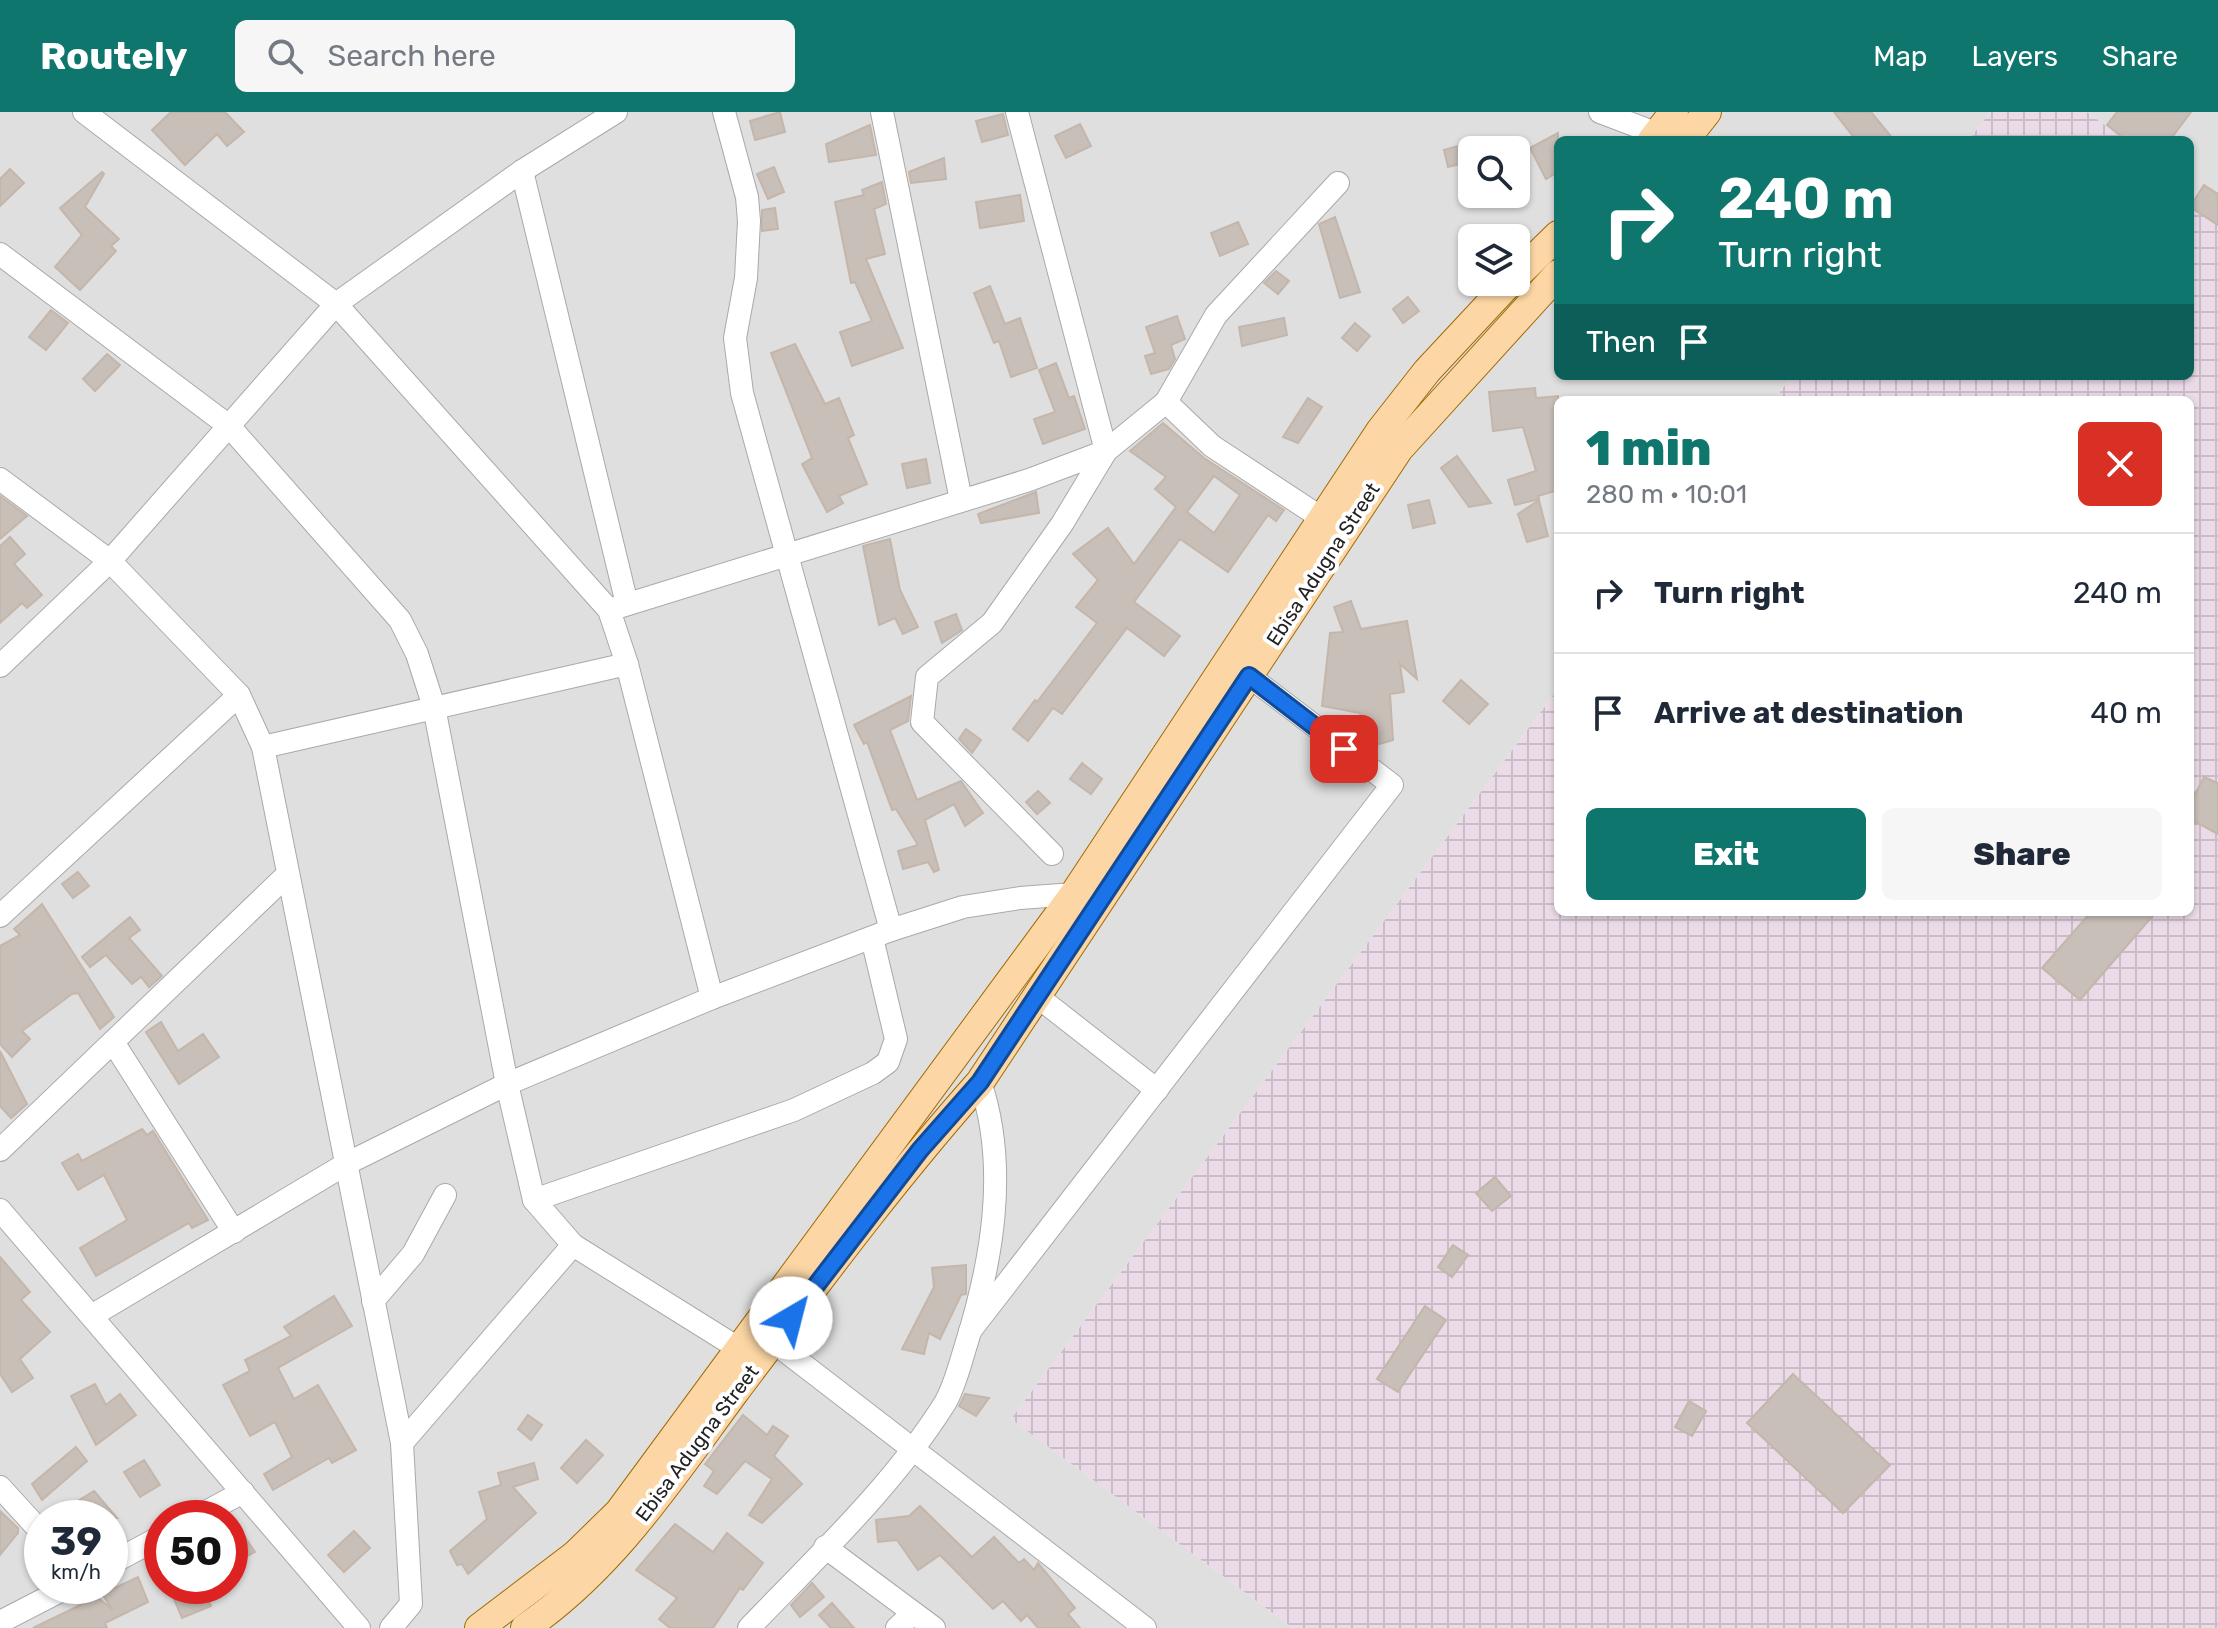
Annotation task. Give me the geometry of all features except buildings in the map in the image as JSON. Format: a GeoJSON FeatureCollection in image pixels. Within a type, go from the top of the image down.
{"type":"FeatureCollection","features":[{"type":"Feature","properties":{"kind":"main road"},"geometry":{"type":"LineString","coordinates":[[1667,132],[1707,112]]}},
{"type":"Feature","properties":{"kind":"main road"},"geometry":{"type":"LineString","coordinates":[[1530,262],[1554,239]]}},
{"type":"Feature","properties":{"kind":"main road","name":"Ebisa Adugna Street"},"geometry":{"type":"LineString","coordinates":[[525,1628],[565,1600],[636,1524],[755,1339],[980,1082],[1399,449],[1554,278]]}},
{"type":"Feature","properties":{"kind":"main road","name":"Ebisa Adugna Street"},"geometry":{"type":"LineString","coordinates":[[479,1628],[575,1555],[619,1512],[755,1339],[1074,894],[1320,517],[1427,371],[1497,296]]}},
{"type":"Feature","properties":{"kind":"street"},"geometry":{"type":"LineString","coordinates":[[84,112],[336,304],[618,607]]}},
{"type":"Feature","properties":{"kind":"street"},"geometry":{"type":"LineString","coordinates":[[0,666],[110,561],[336,304],[522,171],[616,112]]}},
{"type":"Feature","properties":{"kind":"street"},"geometry":{"type":"LineString","coordinates":[[534,1200],[794,1110],[873,1073],[888,1062],[896,1039],[882,934],[738,370],[735,338],[746,278],[749,221],[747,197],[724,112]]}},
{"type":"Feature","properties":{"kind":"street"},"geometry":{"type":"LineString","coordinates":[[882,112],[961,500]]}},
{"type":"Feature","properties":{"kind":"street"},"geometry":{"type":"LineString","coordinates":[[1017,112],[1106,451]]}},
{"type":"Feature","properties":{"kind":"street"},"geometry":{"type":"LineString","coordinates":[[1600,112],[1667,132]]}},
{"type":"Feature","properties":{"kind":"street"},"geometry":{"type":"LineString","coordinates":[[522,171],[618,607],[627,664],[712,998]]}},
{"type":"Feature","properties":{"kind":"street"},"geometry":{"type":"LineString","coordinates":[[1052,854],[922,722],[927,677],[992,623],[1062,524],[1106,451],[1166,402],[1216,315],[1338,183]]}},
{"type":"Feature","properties":{"kind":"street"},"geometry":{"type":"LineString","coordinates":[[0,254],[229,426],[400,620],[417,654],[434,707],[507,1084],[534,1200],[573,1245],[755,1339],[912,1449],[1145,1628]]}},
{"type":"Feature","properties":{"kind":"street"},"geometry":{"type":"LineString","coordinates":[[1166,402],[1212,446],[1320,517]]}},
{"type":"Feature","properties":{"kind":"street"},"geometry":{"type":"LineString","coordinates":[[618,607],[961,500],[1106,451]]}},
{"type":"Feature","properties":{"kind":"street"},"geometry":{"type":"LineString","coordinates":[[0,479],[110,561],[239,695],[263,747],[402,1443],[411,1604],[391,1628]]}},
{"type":"Feature","properties":{"kind":"street"},"geometry":{"type":"LineString","coordinates":[[263,747],[627,664]]}},
{"type":"Feature","properties":{"kind":"street"},"geometry":{"type":"LineString","coordinates":[[970,1331],[1392,785],[1249,676]]}},
{"type":"Feature","properties":{"kind":"street"},"geometry":{"type":"LineString","coordinates":[[0,916],[239,695]]}},
{"type":"Feature","properties":{"kind":"street"},"geometry":{"type":"LineString","coordinates":[[0,1150],[288,874]]}},
{"type":"Feature","properties":{"kind":"street"},"geometry":{"type":"LineString","coordinates":[[93,1315],[346,1164],[507,1084],[712,998],[882,934],[963,907],[1074,894]]}},
{"type":"Feature","properties":{"kind":"street"},"geometry":{"type":"LineString","coordinates":[[1038,997],[1157,1090]]}},
{"type":"Feature","properties":{"kind":"street"},"geometry":{"type":"LineString","coordinates":[[113,1042],[234,1232]]}},
{"type":"Feature","properties":{"kind":"street"},"geometry":{"type":"LineString","coordinates":[[749,1628],[912,1449],[947,1399],[970,1331],[992,1245],[990,1112],[980,1082]]}},
{"type":"Feature","properties":{"kind":"street"},"geometry":{"type":"LineString","coordinates":[[373,1301],[413,1254],[445,1195]]}},
{"type":"Feature","properties":{"kind":"street"},"geometry":{"type":"LineString","coordinates":[[0,1210],[359,1628]]}},
{"type":"Feature","properties":{"kind":"street"},"geometry":{"type":"LineString","coordinates":[[402,1443],[573,1245]]}},
{"type":"Feature","properties":{"kind":"street"},"geometry":{"type":"LineString","coordinates":[[0,1487],[24,1513]]}},
{"type":"Feature","properties":{"kind":"street"},"geometry":{"type":"LineString","coordinates":[[228,1500],[243,1492]]}},
{"type":"Feature","properties":{"kind":"street"},"geometry":{"type":"LineString","coordinates":[[825,1547],[905,1620],[934,1628]]}},
{"type":"Feature","properties":{"kind":"street"},"geometry":{"type":"LineString","coordinates":[[0,1622],[35,1604]]}},
{"type":"Feature","properties":{"kind":"shaded area"},"geometry":{"type":"Polygon","coordinates":[[[0,112],[1990,112],[1972,136],[1554,136],[1554,380],[1789,380],[1777,396],[1554,396],[1554,694],[1011,1419],[1293,1628],[0,1628],[0,112]]]}},
{"type":"Feature","properties":{"kind":"shaded area"},"geometry":{"type":"Polygon","coordinates":[[[1990,112],[2087,112],[2120,136],[1972,136],[1990,112]]]}},
{"type":"Feature","properties":{"kind":"shaded area"},"geometry":{"type":"Polygon","coordinates":[[[2087,112],[2218,112],[2218,207],[2194,190],[2194,136],[2120,136],[2087,112]]]}},
{"type":"Feature","properties":{"kind":"shaded area"},"geometry":{"type":"Polygon","coordinates":[[[2194,190],[2218,207],[2218,1628],[1293,1628],[1011,1419],[1554,694],[1554,916],[2194,916],[2194,396],[1777,396],[1789,380],[2194,380],[2194,190]]]}},
{"type":"Feature","properties":{"kind":"route"},"geometry":{"type":"LineString","coordinates":[[791,1318],[920,1150],[980,1082],[1095,913],[1249,676],[1344,749]]}}]}
